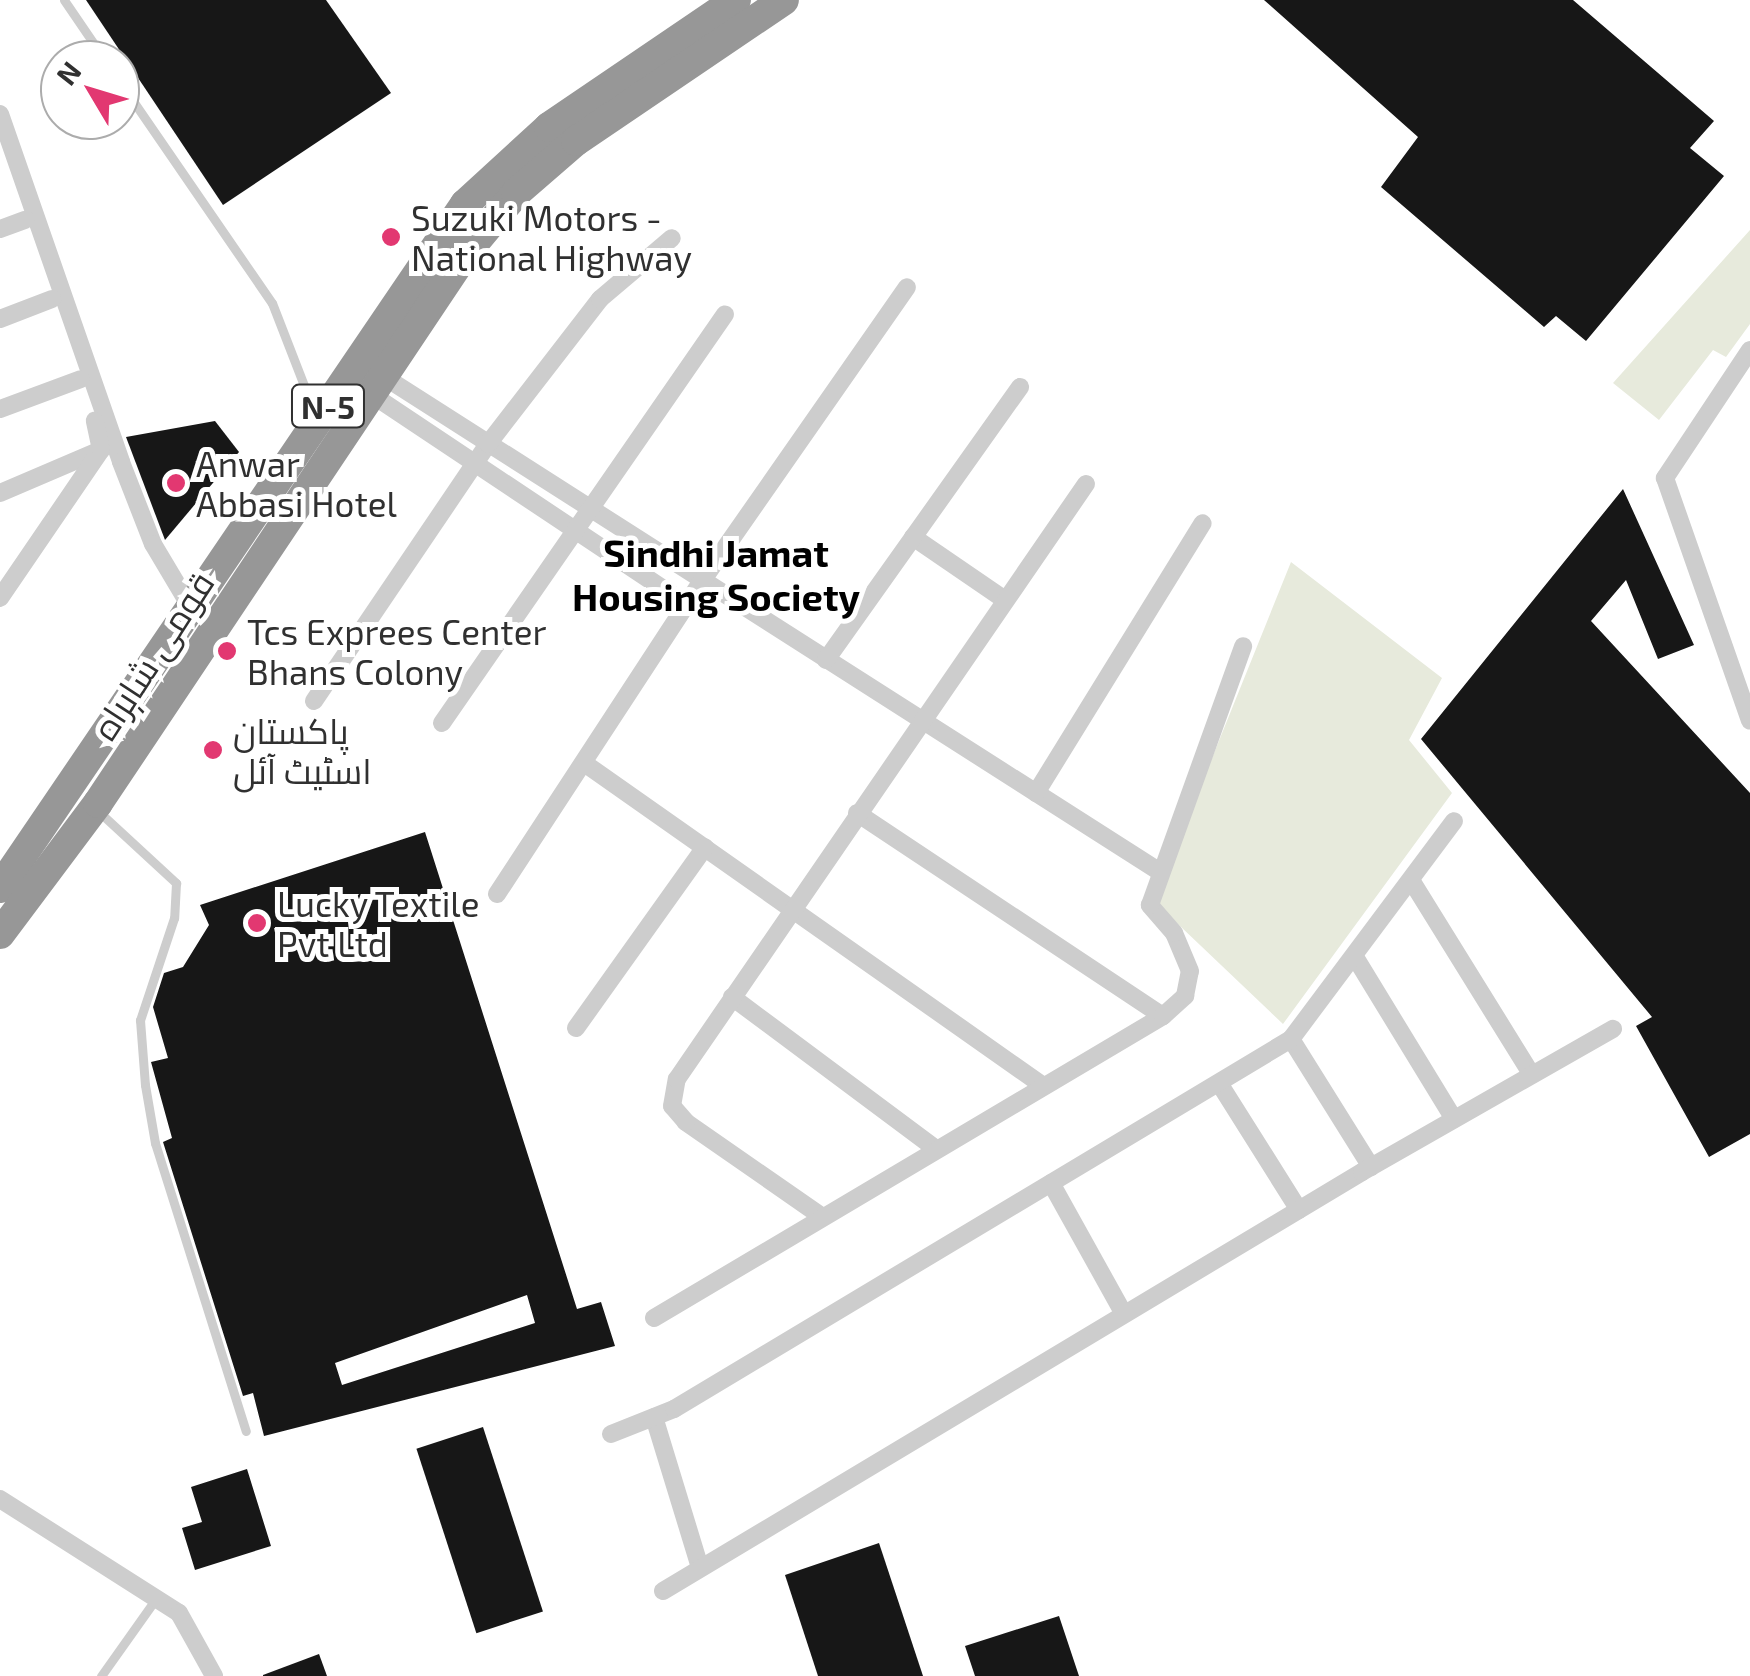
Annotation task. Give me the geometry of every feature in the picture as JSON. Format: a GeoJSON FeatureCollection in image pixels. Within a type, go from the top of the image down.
{"type":"FeatureCollection","features":[{"type":"Feature","properties":{"kind":"highway","name":"قومی شاہراہ"},"geometry":{"type":"LineString","coordinates":[[0,888],[465,204],[503,164],[736,0]]}},
{"type":"Feature","properties":{"kind":"highway","name":"قومی شاہراہ"},"geometry":{"type":"LineString","coordinates":[[0,934],[95,808],[465,254],[516,194],[576,142],[784,0]]}},
{"type":"Feature","properties":{"kind":"street"},"geometry":{"type":"LineString","coordinates":[[0,114],[120,462],[154,544],[190,606]]}},
{"type":"Feature","properties":{"kind":"street"},"geometry":{"type":"LineString","coordinates":[[0,148],[102,450]]}},
{"type":"Feature","properties":{"kind":"street"},"geometry":{"type":"LineString","coordinates":[[0,229],[25,220]]}},
{"type":"Feature","properties":{"kind":"street"},"geometry":{"type":"LineString","coordinates":[[314,701],[488,444],[600,299],[672,238]]}},
{"type":"Feature","properties":{"kind":"street"},"geometry":{"type":"LineString","coordinates":[[497,894],[702,581],[907,287]]}},
{"type":"Feature","properties":{"kind":"street"},"geometry":{"type":"LineString","coordinates":[[0,319],[52,299]]}},
{"type":"Feature","properties":{"kind":"street"},"geometry":{"type":"LineString","coordinates":[[442,724],[726,314]]}},
{"type":"Feature","properties":{"kind":"street"},"geometry":{"type":"LineString","coordinates":[[1750,350],[1665,478],[1750,721]]}},
{"type":"Feature","properties":{"kind":"street"},"geometry":{"type":"LineString","coordinates":[[0,408],[80,378]]}},
{"type":"Feature","properties":{"kind":"street"},"geometry":{"type":"LineString","coordinates":[[377,385],[488,444],[1157,870]]}},
{"type":"Feature","properties":{"kind":"street"},"geometry":{"type":"LineString","coordinates":[[377,385],[477,464],[686,605]]}},
{"type":"Feature","properties":{"kind":"street"},"geometry":{"type":"LineString","coordinates":[[826,660],[1020,387]]}},
{"type":"Feature","properties":{"kind":"street"},"geometry":{"type":"LineString","coordinates":[[0,493],[102,450]]}},
{"type":"Feature","properties":{"kind":"street"},"geometry":{"type":"LineString","coordinates":[[0,598],[6,583],[102,450]]}},
{"type":"Feature","properties":{"kind":"street"},"geometry":{"type":"LineString","coordinates":[[822,1216],[672,1106],[677,1079],[1086,484]]}},
{"type":"Feature","properties":{"kind":"street"},"geometry":{"type":"LineString","coordinates":[[1036,793],[1203,522]]}},
{"type":"Feature","properties":{"kind":"street"},"geometry":{"type":"LineString","coordinates":[[913,537],[1005,600]]}},
{"type":"Feature","properties":{"kind":"street"},"geometry":{"type":"LineString","coordinates":[[654,1318],[1163,1016],[1185,996],[1190,970],[1174,932],[1150,905],[1157,870],[1243,646]]}},
{"type":"Feature","properties":{"kind":"street"},"geometry":{"type":"LineString","coordinates":[[584,763],[1042,1085]]}},
{"type":"Feature","properties":{"kind":"street"},"geometry":{"type":"LineString","coordinates":[[857,813],[1163,1016]]}},
{"type":"Feature","properties":{"kind":"street"},"geometry":{"type":"LineString","coordinates":[[612,1434],[654,1417],[1291,1040],[1454,821]]}},
{"type":"Feature","properties":{"kind":"street"},"geometry":{"type":"LineString","coordinates":[[576,1028],[705,847]]}},
{"type":"Feature","properties":{"kind":"street"},"geometry":{"type":"LineString","coordinates":[[1410,880],[1532,1076]]}},
{"type":"Feature","properties":{"kind":"street"},"geometry":{"type":"LineString","coordinates":[[1355,956],[1454,1119]]}},
{"type":"Feature","properties":{"kind":"street"},"geometry":{"type":"LineString","coordinates":[[732,997],[936,1149]]}},
{"type":"Feature","properties":{"kind":"street"},"geometry":{"type":"LineString","coordinates":[[663,1591],[698,1564],[1371,1166],[1614,1029]]}},
{"type":"Feature","properties":{"kind":"street"},"geometry":{"type":"LineString","coordinates":[[1291,1040],[1371,1166]]}},
{"type":"Feature","properties":{"kind":"street"},"geometry":{"type":"LineString","coordinates":[[1219,1082],[1299,1210]]}},
{"type":"Feature","properties":{"kind":"street"},"geometry":{"type":"LineString","coordinates":[[1050,1183],[1124,1314]]}},
{"type":"Feature","properties":{"kind":"street"},"geometry":{"type":"LineString","coordinates":[[654,1417],[698,1564]]}},
{"type":"Feature","properties":{"kind":"street"},"geometry":{"type":"LineString","coordinates":[[0,1499],[179,1613],[214,1676]]}},
{"type":"Feature","properties":{"kind":"lane"},"geometry":{"type":"LineString","coordinates":[[64,0],[91,40]]}},
{"type":"Feature","properties":{"kind":"lane"},"geometry":{"type":"LineString","coordinates":[[140,111],[272,303],[318,421]]}},
{"type":"Feature","properties":{"kind":"lane"},"geometry":{"type":"LineString","coordinates":[[95,808],[176,883],[174,918],[140,1020],[146,1085],[155,1143],[246,1431]]}},
{"type":"Feature","properties":{"kind":"lane"},"geometry":{"type":"LineString","coordinates":[[102,1676],[157,1598]]}},
{"type":"Feature","properties":{"kind":"shaded area"},"geometry":{"type":"Polygon","coordinates":[[[1750,230],[1750,324],[1726,357],[1713,350],[1659,420],[1613,383],[1750,230]]]}},
{"type":"Feature","properties":{"kind":"shaded area"},"geometry":{"type":"Polygon","coordinates":[[[1291,562],[1442,678],[1409,740],[1452,793],[1283,1024],[1160,907],[1158,892],[1291,562]]]}},
{"type":"Feature","properties":{"kind":"building"},"geometry":{"type":"Polygon","coordinates":[[[86,0],[326,0],[391,93],[223,205],[140,81],[140,40],[113,40],[86,0]]]}},
{"type":"Feature","properties":{"kind":"building"},"geometry":{"type":"Polygon","coordinates":[[[1264,0],[1573,0],[1714,121],[1690,148],[1724,176],[1586,341],[1556,316],[1544,327],[1381,187],[1418,137],[1264,0]]]}},
{"type":"Feature","properties":{"kind":"building","name":"Anwar Abbasi Hotel"},"geometry":{"type":"Polygon","coordinates":[[[215,421],[239,452],[165,540],[126,437],[215,421]]]}},
{"type":"Feature","properties":{"kind":"building"},"geometry":{"type":"Polygon","coordinates":[[[1623,489],[1694,645],[1658,659],[1626,580],[1591,621],[1750,793],[1750,1134],[1709,1157],[1636,1026],[1652,1017],[1421,739],[1623,489]]]}},
{"type":"Feature","properties":{"kind":"building"},"geometry":{"type":"Polygon","coordinates":[[[425,832],[577,1309],[601,1302],[615,1346],[264,1436],[253,1393],[243,1396],[163,1142],[172,1138],[151,1062],[168,1058],[153,1007],[164,973],[183,967],[209,925],[200,905],[425,832]],[[527,1295],[335,1363],[342,1385],[535,1323],[527,1295]]]}},
{"type":"Feature","properties":{"kind":"building"},"geometry":{"type":"Polygon","coordinates":[[[483,1427],[543,1612],[476,1633],[416,1449],[483,1427]]]}},
{"type":"Feature","properties":{"kind":"building"},"geometry":{"type":"Polygon","coordinates":[[[247,1469],[271,1546],[195,1570],[182,1528],[202,1522],[191,1487],[247,1469]]]}},
{"type":"Feature","properties":{"kind":"building"},"geometry":{"type":"Polygon","coordinates":[[[879,1543],[923,1676],[818,1676],[785,1575],[879,1543]]]}},
{"type":"Feature","properties":{"kind":"building"},"geometry":{"type":"Polygon","coordinates":[[[1059,1616],[1079,1676],[975,1676],[965,1646],[1059,1616]]]}},
{"type":"Feature","properties":{"kind":"building"},"geometry":{"type":"Polygon","coordinates":[[[319,1654],[327,1676],[263,1676],[263,1675],[319,1654]]]}},
{"type":"Feature","properties":{"kind":"place","name":"Suzuki Motors - National Highway"},"geometry":{"type":"Point","coordinates":[391,237]}},
{"type":"Feature","properties":{"kind":"place","name":"Anwar Abbasi Hotel"},"geometry":{"type":"Point","coordinates":[176,483]}},
{"type":"Feature","properties":{"kind":"place","name":"Tcs Exprees Center Bhans Colony"},"geometry":{"type":"Point","coordinates":[227,651]}},
{"type":"Feature","properties":{"kind":"place","name":"پاکستان اسٹیٹ آئل"},"geometry":{"type":"Point","coordinates":[213,750]}},
{"type":"Feature","properties":{"kind":"place","name":"Lucky Textile Pvt Ltd"},"geometry":{"type":"Point","coordinates":[257,923]}},
{"type":"Feature","properties":{"kind":"district","name":"Sindhi Jamat Housing Society"},"geometry":{"type":"Point","coordinates":[716,575]}}]}
